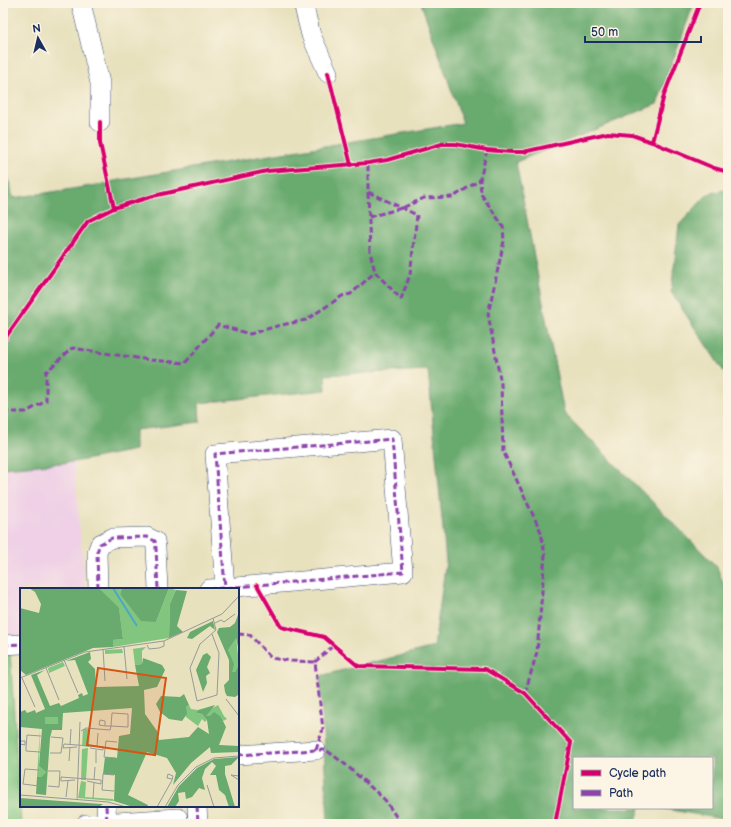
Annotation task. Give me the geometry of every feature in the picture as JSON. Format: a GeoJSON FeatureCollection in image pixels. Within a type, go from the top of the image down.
{"type":"FeatureCollection","features":[{"type":"Feature","properties":{"kind":"street"},"geometry":{"type":"LineString","coordinates":[[81,3],[100,83],[100,122]]}},
{"type":"Feature","properties":{"kind":"street"},"geometry":{"type":"LineString","coordinates":[[303,3],[311,35],[328,73]]}},
{"type":"Feature","properties":{"kind":"street"},"geometry":{"type":"LineString","coordinates":[[219,588],[215,454],[392,439],[403,572],[230,588]]}},
{"type":"Feature","properties":{"kind":"street"},"geometry":{"type":"LineString","coordinates":[[98,588],[97,552],[100,544],[112,538],[147,537],[155,541],[158,588]]}},
{"type":"Feature","properties":{"kind":"street"},"geometry":{"type":"LineString","coordinates":[[3,645],[20,644]]}},
{"type":"Feature","properties":{"kind":"street"},"geometry":{"type":"LineString","coordinates":[[239,755],[316,750]]}},
{"type":"Feature","properties":{"kind":"street"},"geometry":{"type":"LineString","coordinates":[[197,807],[198,824]]}},
{"type":"Feature","properties":{"kind":"street"},"geometry":{"type":"LineString","coordinates":[[86,824],[106,814],[178,818],[178,824]]}},
{"type":"Feature","properties":{"kind":"shaded area"},"geometry":{"type":"Polygon","coordinates":[[[74,462],[85,588],[20,588],[20,653],[3,654],[3,468],[74,462]]]}},
{"type":"Feature","properties":{"kind":"green space"},"geometry":{"type":"Polygon","coordinates":[[[421,3],[694,3],[657,104],[516,162],[564,413],[717,567],[728,596],[728,820],[666,809],[713,809],[713,757],[573,757],[573,809],[640,809],[635,824],[328,824],[320,676],[434,647],[446,561],[428,370],[325,375],[326,390],[199,403],[200,422],[135,430],[135,450],[74,462],[3,468],[3,157],[13,198],[463,123],[421,3]]]}},
{"type":"Feature","properties":{"kind":"green space"},"geometry":{"type":"Polygon","coordinates":[[[728,189],[728,374],[724,372],[671,292],[679,225],[708,194],[728,189]]]}},
{"type":"Feature","properties":{"kind":"green space"},"geometry":{"type":"Polygon","coordinates":[[[3,654],[10,654],[21,824],[3,824],[3,654]]]}},
{"type":"Feature","properties":{"kind":"marked path"},"geometry":{"type":"LineString","coordinates":[[487,150],[480,180],[481,194],[503,226],[504,241],[488,314],[501,384],[503,451],[541,532],[545,555],[537,652],[525,693]]}},
{"type":"Feature","properties":{"kind":"marked path"},"geometry":{"type":"LineString","coordinates":[[368,163],[368,192],[417,215],[410,275],[401,299],[375,272],[370,252],[368,192]]}},
{"type":"Feature","properties":{"kind":"marked path"},"geometry":{"type":"LineString","coordinates":[[369,217],[402,208],[424,198],[453,197],[480,180]]}},
{"type":"Feature","properties":{"kind":"marked path"},"geometry":{"type":"LineString","coordinates":[[3,412],[26,412],[46,401],[46,372],[72,348],[150,360],[185,363],[218,325],[250,334],[277,326],[306,320],[342,296],[351,294],[375,272]]}},
{"type":"Feature","properties":{"kind":"marked path"},"geometry":{"type":"LineString","coordinates":[[392,439],[403,572],[225,588],[215,454],[392,439]]}},
{"type":"Feature","properties":{"kind":"marked path"},"geometry":{"type":"LineString","coordinates":[[98,588],[97,552],[100,544],[112,538],[147,537],[155,541],[158,588]]}},
{"type":"Feature","properties":{"kind":"marked path"},"geometry":{"type":"LineString","coordinates":[[239,634],[250,635],[271,658],[315,662],[323,729],[316,750],[326,750],[346,765],[385,800],[401,824]]}},
{"type":"Feature","properties":{"kind":"marked path"},"geometry":{"type":"LineString","coordinates":[[3,645],[20,644]]}},
{"type":"Feature","properties":{"kind":"marked path"},"geometry":{"type":"LineString","coordinates":[[315,662],[334,645]]}},
{"type":"Feature","properties":{"kind":"marked path"},"geometry":{"type":"LineString","coordinates":[[239,755],[316,750]]}},
{"type":"Feature","properties":{"kind":"marked path"},"geometry":{"type":"LineString","coordinates":[[106,807],[107,823]]}},
{"type":"Feature","properties":{"kind":"marked path"},"geometry":{"type":"LineString","coordinates":[[197,807],[198,824]]}},
{"type":"Feature","properties":{"kind":"cycle path"},"geometry":{"type":"LineString","coordinates":[[700,3],[664,95],[652,142],[714,168],[728,172]]}},
{"type":"Feature","properties":{"kind":"cycle path"},"geometry":{"type":"LineString","coordinates":[[328,73],[351,165]]}},
{"type":"Feature","properties":{"kind":"cycle path"},"geometry":{"type":"LineString","coordinates":[[100,122],[100,143],[114,208]]}},
{"type":"Feature","properties":{"kind":"cycle path"},"geometry":{"type":"LineString","coordinates":[[3,341],[88,221],[114,208],[153,196],[267,171],[368,163],[387,160],[442,144],[455,144],[487,150],[523,152],[608,133],[632,135],[652,142]]}},
{"type":"Feature","properties":{"kind":"cycle path"},"geometry":{"type":"LineString","coordinates":[[257,585],[281,627],[324,637],[358,666],[485,669],[525,693],[571,743],[555,824]]}}]}
